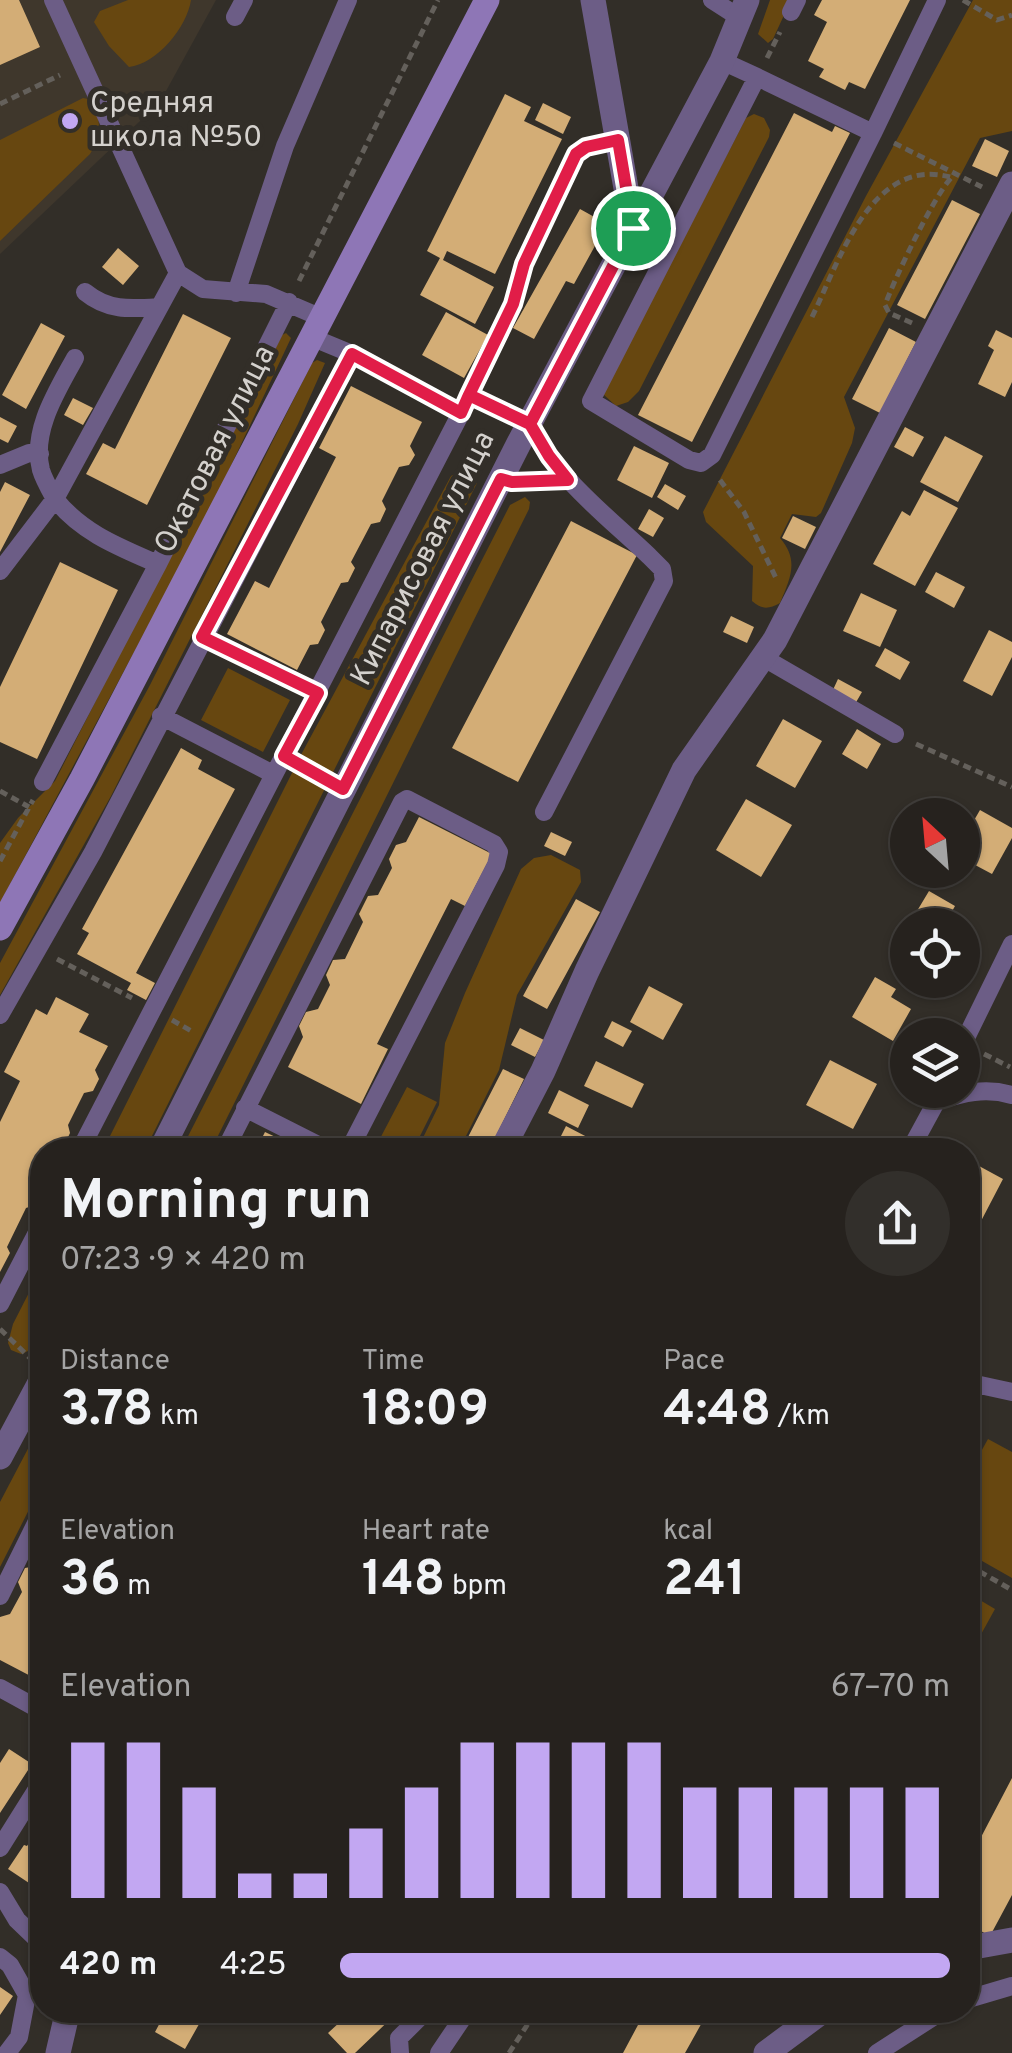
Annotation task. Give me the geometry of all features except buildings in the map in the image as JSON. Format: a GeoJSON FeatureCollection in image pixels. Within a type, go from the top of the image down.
{"type":"FeatureCollection","features":[{"type":"Feature","properties":{"kind":"main road","name":"Окатовая улица"},"geometry":{"type":"LineString","coordinates":[[0,928],[82,779],[487,0]]}},
{"type":"Feature","properties":{"kind":"street"},"geometry":{"type":"LineString","coordinates":[[593,0],[633,228]]}},
{"type":"Feature","properties":{"kind":"street","name":"Кипарисовая улица"},"geometry":{"type":"LineString","coordinates":[[166,1138],[501,479],[722,62],[743,9]]}},
{"type":"Feature","properties":{"kind":"street"},"geometry":{"type":"LineString","coordinates":[[508,1138],[684,770],[764,658],[1009,191]]}},
{"type":"Feature","properties":{"kind":"street"},"geometry":{"type":"LineString","coordinates":[[0,1456],[30,1388]]}},
{"type":"Feature","properties":{"kind":"street"},"geometry":{"type":"LineString","coordinates":[[980,1946],[1012,1940]]}},
{"type":"Feature","properties":{"kind":"street"},"geometry":{"type":"LineString","coordinates":[[58,2053],[65,2023]]}},
{"type":"Feature","properties":{"kind":"street"},"geometry":{"type":"LineString","coordinates":[[766,2053],[806,2023]]}},
{"type":"Feature","properties":{"kind":"lane"},"geometry":{"type":"LineString","coordinates":[[53,0],[178,273],[203,290],[266,294],[289,302],[352,354],[461,413]]}},
{"type":"Feature","properties":{"kind":"lane"},"geometry":{"type":"LineString","coordinates":[[236,293],[286,146],[348,0]]}},
{"type":"Feature","properties":{"kind":"lane"},"geometry":{"type":"LineString","coordinates":[[712,0],[743,9]]}},
{"type":"Feature","properties":{"kind":"lane"},"geometry":{"type":"LineString","coordinates":[[758,77],[591,401],[689,460],[705,462],[712,454],[936,0]]}},
{"type":"Feature","properties":{"kind":"lane"},"geometry":{"type":"LineString","coordinates":[[722,62],[873,134]]}},
{"type":"Feature","properties":{"kind":"lane"},"geometry":{"type":"LineString","coordinates":[[86,1138],[461,413],[513,304],[524,264],[576,154],[586,147],[618,140]]}},
{"type":"Feature","properties":{"kind":"lane"},"geometry":{"type":"LineString","coordinates":[[0,571],[55,499],[178,273]]}},
{"type":"Feature","properties":{"kind":"lane"},"geometry":{"type":"LineString","coordinates":[[85,292],[109,307],[160,307]]}},
{"type":"Feature","properties":{"kind":"lane"},"geometry":{"type":"LineString","coordinates":[[42,782],[158,564],[289,302]]}},
{"type":"Feature","properties":{"kind":"lane"},"geometry":{"type":"LineString","coordinates":[[0,1015],[101,836],[352,354]]}},
{"type":"Feature","properties":{"kind":"lane"},"geometry":{"type":"LineString","coordinates":[[75,358],[42,427],[41,470],[55,499],[70,518],[99,538],[158,564]]}},
{"type":"Feature","properties":{"kind":"lane"},"geometry":{"type":"LineString","coordinates":[[530,424],[568,480],[662,569],[664,581],[544,812]]}},
{"type":"Feature","properties":{"kind":"lane"},"geometry":{"type":"LineString","coordinates":[[0,465],[30,452],[40,454]]}},
{"type":"Feature","properties":{"kind":"lane"},"geometry":{"type":"LineString","coordinates":[[501,479],[568,480]]}},
{"type":"Feature","properties":{"kind":"lane"},"geometry":{"type":"LineString","coordinates":[[202,637],[318,693]]}},
{"type":"Feature","properties":{"kind":"lane"},"geometry":{"type":"LineString","coordinates":[[764,658],[896,734]]}},
{"type":"Feature","properties":{"kind":"lane"},"geometry":{"type":"LineString","coordinates":[[161,716],[274,774]]}},
{"type":"Feature","properties":{"kind":"lane"},"geometry":{"type":"LineString","coordinates":[[231,1138],[402,802],[407,799],[494,844],[499,852],[435,987],[355,1138]]}},
{"type":"Feature","properties":{"kind":"lane"},"geometry":{"type":"LineString","coordinates":[[976,1018],[1012,944]]}},
{"type":"Feature","properties":{"kind":"lane"},"geometry":{"type":"LineString","coordinates":[[980,1091],[1012,1094]]}},
{"type":"Feature","properties":{"kind":"lane"},"geometry":{"type":"LineString","coordinates":[[245,1108],[304,1138]]}},
{"type":"Feature","properties":{"kind":"lane"},"geometry":{"type":"LineString","coordinates":[[917,1138],[933,1108]]}},
{"type":"Feature","properties":{"kind":"lane"},"geometry":{"type":"LineString","coordinates":[[0,1304],[30,1245]]}},
{"type":"Feature","properties":{"kind":"lane"},"geometry":{"type":"LineString","coordinates":[[980,1384],[1012,1392]]}},
{"type":"Feature","properties":{"kind":"lane"},"geometry":{"type":"LineString","coordinates":[[0,1596],[30,1535]]}},
{"type":"Feature","properties":{"kind":"lane"},"geometry":{"type":"LineString","coordinates":[[0,1688],[30,1704]]}},
{"type":"Feature","properties":{"kind":"lane"},"geometry":{"type":"LineString","coordinates":[[0,1848],[30,1800]]}},
{"type":"Feature","properties":{"kind":"lane"},"geometry":{"type":"LineString","coordinates":[[0,1892],[17,1920],[30,1932]]}},
{"type":"Feature","properties":{"kind":"lane"},"geometry":{"type":"LineString","coordinates":[[0,1957],[10,1965],[27,1995],[19,2037],[7,2053]]}},
{"type":"Feature","properties":{"kind":"lane"},"geometry":{"type":"LineString","coordinates":[[980,1995],[1012,1986]]}},
{"type":"Feature","properties":{"kind":"lane"},"geometry":{"type":"LineString","coordinates":[[400,2053],[398,2038],[414,2023]]}},
{"type":"Feature","properties":{"kind":"lane"},"geometry":{"type":"LineString","coordinates":[[439,2053],[459,2023]]}},
{"type":"Feature","properties":{"kind":"lane"},"geometry":{"type":"LineString","coordinates":[[876,2053],[923,2023]]}},
{"type":"Feature","properties":{"kind":"path"},"geometry":{"type":"LineString","coordinates":[[289,302],[438,0]]}},
{"type":"Feature","properties":{"kind":"path"},"geometry":{"type":"LineString","coordinates":[[963,0],[997,20],[1012,15]]}},
{"type":"Feature","properties":{"kind":"path"},"geometry":{"type":"LineString","coordinates":[[758,77],[794,6]]}},
{"type":"Feature","properties":{"kind":"path"},"geometry":{"type":"LineString","coordinates":[[0,104],[83,64]]}},
{"type":"Feature","properties":{"kind":"path"},"geometry":{"type":"LineString","coordinates":[[873,134],[952,176]]}},
{"type":"Feature","properties":{"kind":"path"},"geometry":{"type":"LineString","coordinates":[[810,320],[862,218],[884,192],[909,175],[932,172],[1009,191]]}},
{"type":"Feature","properties":{"kind":"path"},"geometry":{"type":"LineString","coordinates":[[932,333],[890,313],[885,305],[952,176]]}},
{"type":"Feature","properties":{"kind":"path"},"geometry":{"type":"LineString","coordinates":[[705,462],[744,512],[792,606]]}},
{"type":"Feature","properties":{"kind":"path"},"geometry":{"type":"LineString","coordinates":[[896,734],[1012,787]]}},
{"type":"Feature","properties":{"kind":"path"},"geometry":{"type":"LineString","coordinates":[[0,861],[42,782]]}},
{"type":"Feature","properties":{"kind":"path"},"geometry":{"type":"LineString","coordinates":[[0,792],[29,807]]}},
{"type":"Feature","properties":{"kind":"path"},"geometry":{"type":"LineString","coordinates":[[38,949],[213,1044]]}},
{"type":"Feature","properties":{"kind":"path"},"geometry":{"type":"LineString","coordinates":[[0,1329],[30,1361]]}},
{"type":"Feature","properties":{"kind":"path"},"geometry":{"type":"LineString","coordinates":[[980,1573],[1012,1590]]}},
{"type":"Feature","properties":{"kind":"path"},"geometry":{"type":"LineString","coordinates":[[509,2053],[529,2023]]}},
{"type":"Feature","properties":{"kind":"shaded area","name":"Средняя школа №50"},"geometry":{"type":"Polygon","coordinates":[[[0,0],[216,0],[160,102],[0,254],[0,0]]]}},
{"type":"Feature","properties":{"kind":"shaded area"},"geometry":{"type":"Polygon","coordinates":[[[128,0],[191,0],[184,21],[169,43],[150,59],[129,67],[94,22],[100,11],[128,0]]]}},
{"type":"Feature","properties":{"kind":"shaded area"},"geometry":{"type":"Polygon","coordinates":[[[770,0],[791,0],[768,43],[758,34],[770,0]]]}},
{"type":"Feature","properties":{"kind":"shaded area"},"geometry":{"type":"Polygon","coordinates":[[[973,0],[1012,0],[1012,131],[980,138],[844,397],[855,428],[821,513],[816,517],[792,514],[780,538],[790,554],[791,569],[780,603],[762,607],[752,601],[753,566],[706,522],[703,512],[866,196],[973,0]]]}},
{"type":"Feature","properties":{"kind":"shaded area"},"geometry":{"type":"Polygon","coordinates":[[[83,98],[93,100],[99,121],[99,134],[90,154],[0,241],[0,140],[83,98]]]}},
{"type":"Feature","properties":{"kind":"shaded area"},"geometry":{"type":"Polygon","coordinates":[[[754,114],[764,118],[769,137],[639,391],[628,402],[616,406],[603,394],[746,118],[754,114]]]}},
{"type":"Feature","properties":{"kind":"shaded area"},"geometry":{"type":"Polygon","coordinates":[[[286,333],[291,338],[211,508],[0,903],[0,843],[18,818],[55,781],[286,333]]]}},
{"type":"Feature","properties":{"kind":"shaded area"},"geometry":{"type":"Polygon","coordinates":[[[312,363],[325,363],[298,424],[111,796],[0,995],[0,963],[150,685],[312,363]]]}},
{"type":"Feature","properties":{"kind":"shaded area"},"geometry":{"type":"Polygon","coordinates":[[[464,469],[477,476],[477,483],[151,1138],[109,1138],[302,753],[451,476],[464,469]]]}},
{"type":"Feature","properties":{"kind":"shaded area"},"geometry":{"type":"Polygon","coordinates":[[[525,497],[530,502],[217,1138],[187,1138],[510,505],[525,497]]]}},
{"type":"Feature","properties":{"kind":"shaded area"},"geometry":{"type":"Polygon","coordinates":[[[228,668],[290,700],[263,752],[201,720],[228,668]]]}},
{"type":"Feature","properties":{"kind":"shaded area"},"geometry":{"type":"Polygon","coordinates":[[[551,855],[580,870],[581,882],[517,995],[499,1070],[465,1138],[423,1138],[439,1105],[445,1043],[521,869],[534,858],[551,855]]]}},
{"type":"Feature","properties":{"kind":"shaded area"},"geometry":{"type":"Polygon","coordinates":[[[407,1087],[437,1102],[419,1138],[380,1138],[407,1087]]]}},
{"type":"Feature","properties":{"kind":"shaded area"},"geometry":{"type":"Polygon","coordinates":[[[30,1291],[30,1349],[21,1354],[11,1350],[8,1343],[30,1291]]]}},
{"type":"Feature","properties":{"kind":"shaded area"},"geometry":{"type":"Polygon","coordinates":[[[988,1439],[1012,1452],[1012,1578],[980,1560],[980,1453],[988,1439]]]}},
{"type":"Feature","properties":{"kind":"shaded area"},"geometry":{"type":"Polygon","coordinates":[[[30,1445],[30,1508],[0,1567],[0,1502],[30,1445]]]}},
{"type":"Feature","properties":{"kind":"shaded area"},"geometry":{"type":"Polygon","coordinates":[[[980,1600],[995,1609],[980,1636],[980,1600]]]}},
{"type":"Feature","properties":{"kind":"place","name":"Средняя школа №50"},"geometry":{"type":"Point","coordinates":[70,121]}},
{"type":"Feature","properties":{"kind":"route"},"geometry":{"type":"LineString","coordinates":[[633,228],[530,424],[469,395],[461,413],[352,354],[202,637],[318,693],[284,756],[343,789],[501,479],[568,480],[530,424],[469,395],[513,304],[524,264],[576,154],[586,147],[618,140],[633,228]]}}]}
